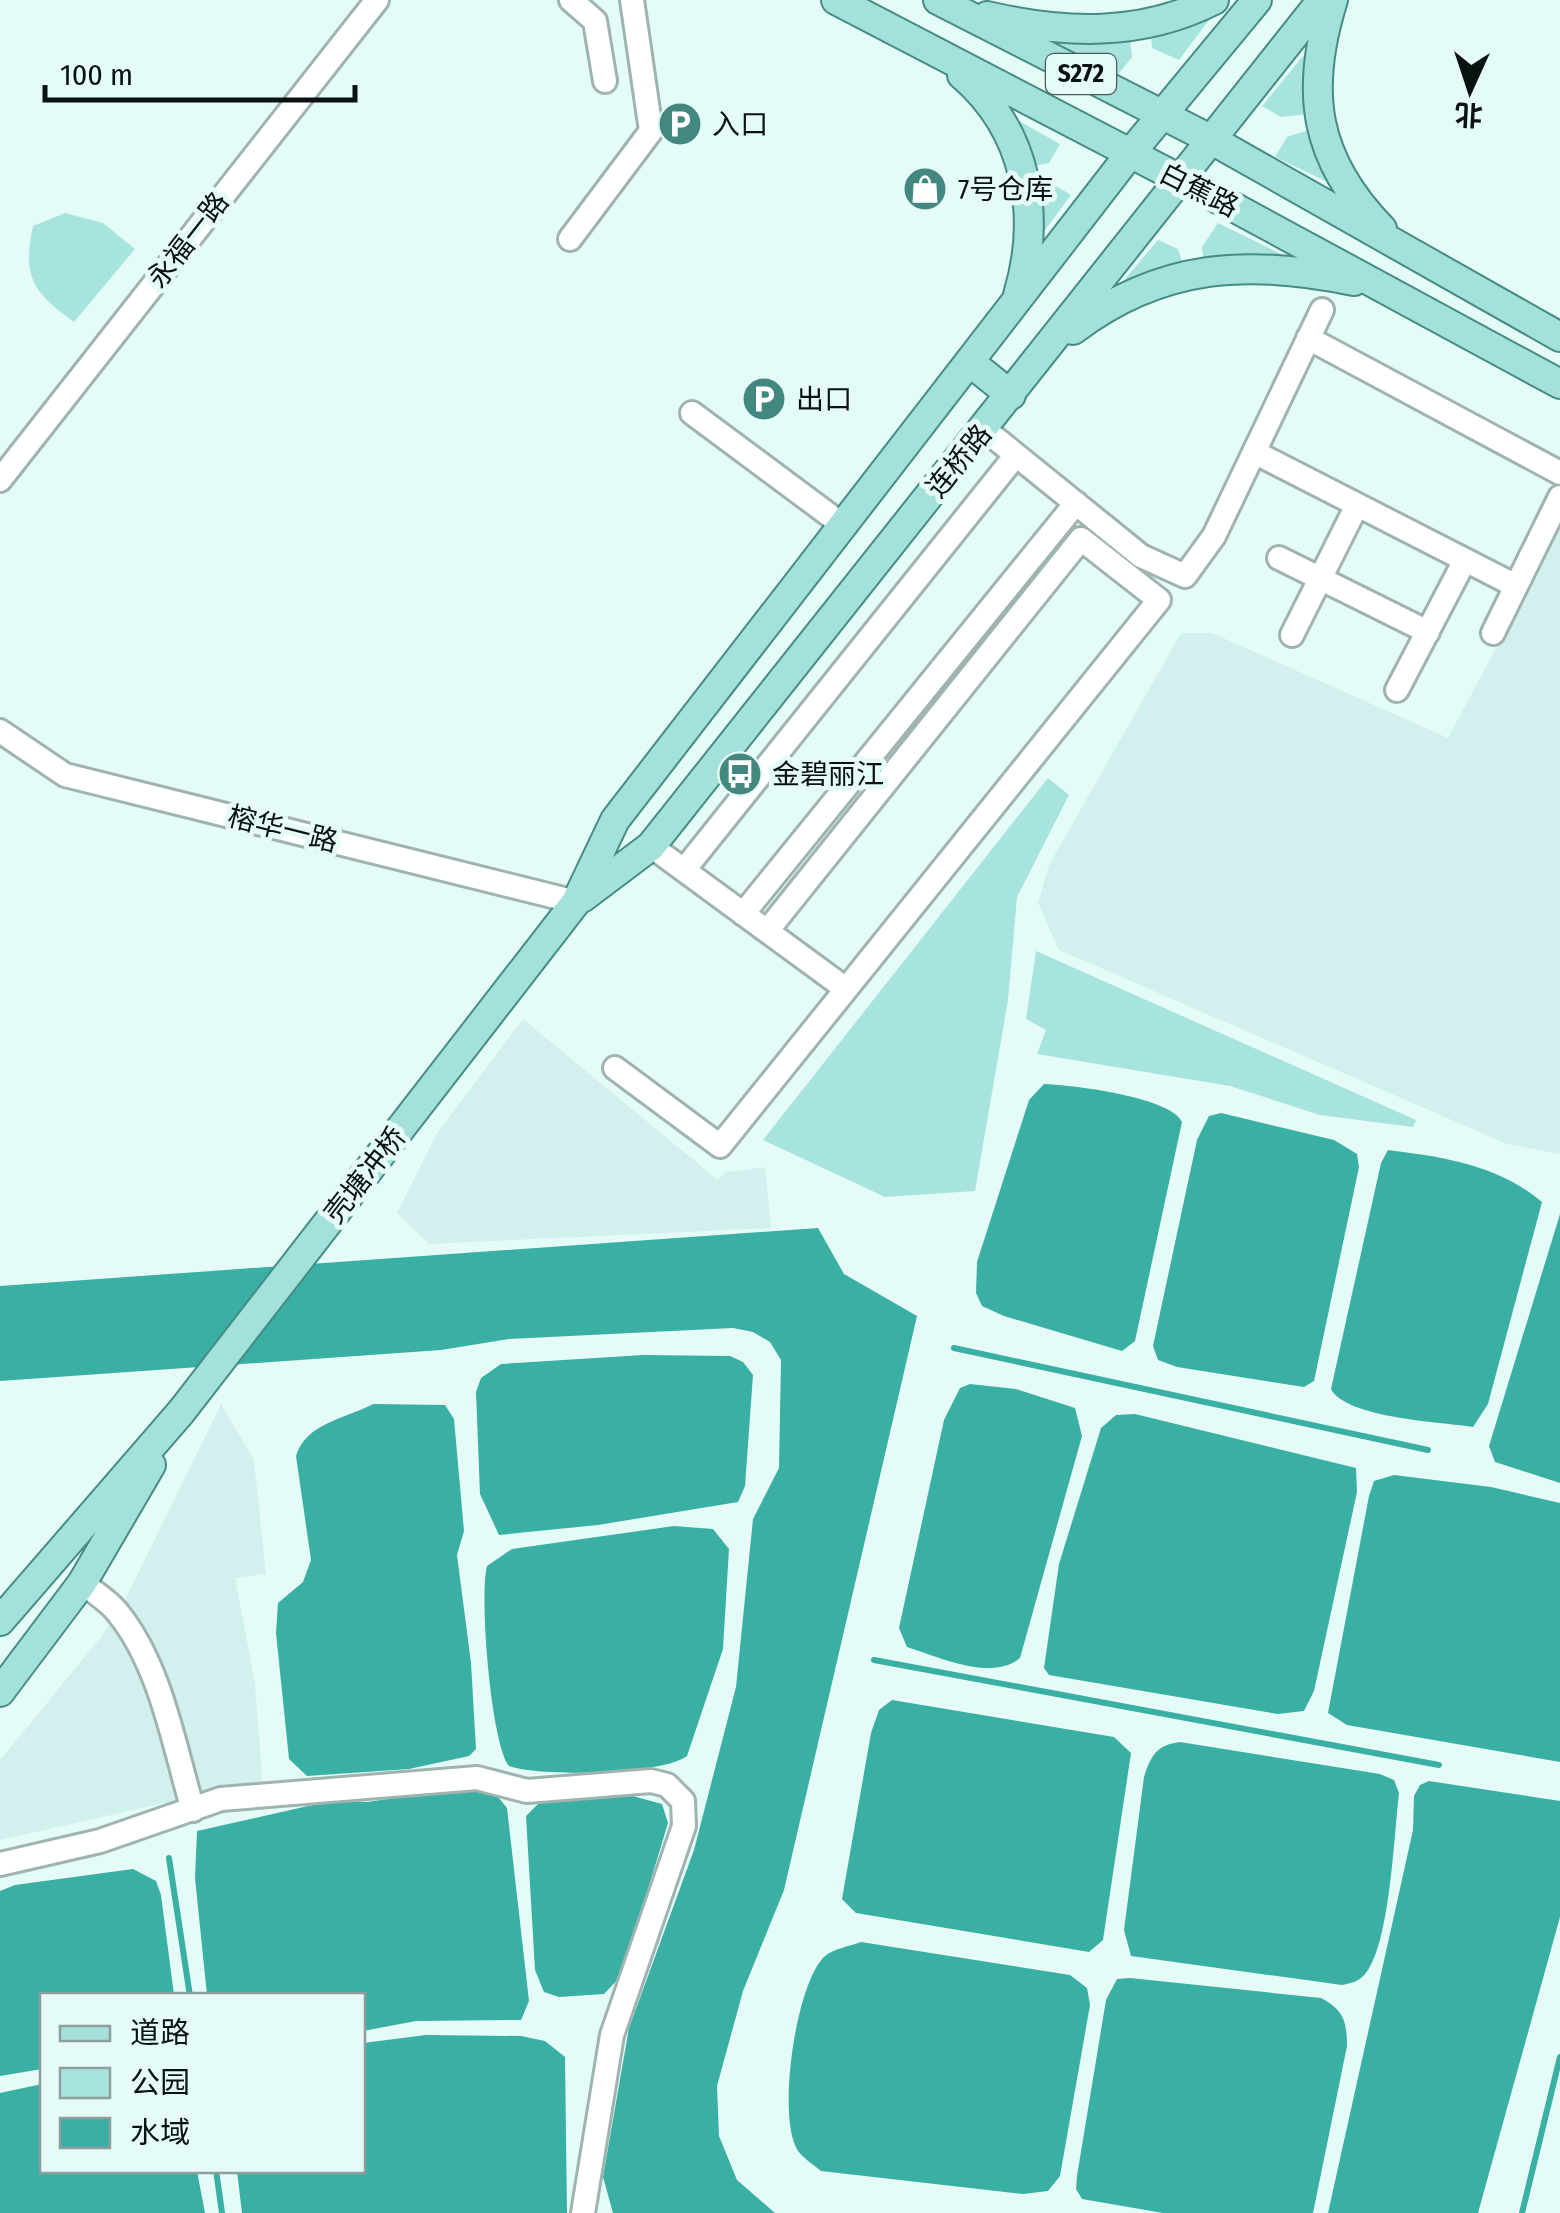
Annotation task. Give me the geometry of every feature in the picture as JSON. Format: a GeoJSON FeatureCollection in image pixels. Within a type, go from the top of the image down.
{"type":"FeatureCollection","features":[{"type":"Feature","properties":{"kind":"main road"},"geometry":{"type":"LineString","coordinates":[[945,4],[1059,28],[1104,31],[1185,15],[1214,0]]}},
{"type":"Feature","properties":{"kind":"main road","name":"连桥路"},"geometry":{"type":"LineString","coordinates":[[549,938],[576,902],[616,820],[1129,155],[1165,117],[1257,0]]}},
{"type":"Feature","properties":{"kind":"main road","name":"连桥路"},"geometry":{"type":"LineString","coordinates":[[576,902],[650,846],[1322,0]]}},
{"type":"Feature","properties":{"kind":"main road"},"geometry":{"type":"LineString","coordinates":[[1334,0],[1317,83],[1321,136],[1370,216],[1397,245]]}},
{"type":"Feature","properties":{"kind":"main road","name":"白蕉路"},"geometry":{"type":"LineString","coordinates":[[840,1],[1560,384]]}},
{"type":"Feature","properties":{"kind":"main road","name":"S272"},"geometry":{"type":"LineString","coordinates":[[945,4],[1212,140]]}},
{"type":"Feature","properties":{"kind":"main road"},"geometry":{"type":"LineString","coordinates":[[936,52],[974,85],[1004,123],[1016,148],[1027,190],[1030,232],[1026,270],[1015,306]]}},
{"type":"Feature","properties":{"kind":"main road"},"geometry":{"type":"LineString","coordinates":[[1212,140],[1560,336]]}},
{"type":"Feature","properties":{"kind":"main road"},"geometry":{"type":"LineString","coordinates":[[1048,349],[1125,298],[1202,269],[1259,268],[1377,285]]}},
{"type":"Feature","properties":{"kind":"main road"},"geometry":{"type":"LineString","coordinates":[[972,362],[1012,395]]}},
{"type":"Feature","properties":{"kind":"main road","name":"壳塘冲桥"},"geometry":{"type":"LineString","coordinates":[[182,1412],[549,938]]}},
{"type":"Feature","properties":{"kind":"main road"},"geometry":{"type":"LineString","coordinates":[[0,1692],[82,1583],[182,1412]]}},
{"type":"Feature","properties":{"kind":"main road"},"geometry":{"type":"LineString","coordinates":[[0,1621],[182,1412]]}},
{"type":"Feature","properties":{"kind":"street","name":"永福一路"},"geometry":{"type":"LineString","coordinates":[[0,480],[376,0]]}},
{"type":"Feature","properties":{"kind":"street"},"geometry":{"type":"LineString","coordinates":[[572,0],[595,21],[605,82]]}},
{"type":"Feature","properties":{"kind":"street"},"geometry":{"type":"LineString","coordinates":[[570,239],[651,131],[632,0]]}},
{"type":"Feature","properties":{"kind":"street"},"geometry":{"type":"LineString","coordinates":[[984,430],[1141,556],[1184,576],[1214,536],[1322,310]]}},
{"type":"Feature","properties":{"kind":"street"},"geometry":{"type":"LineString","coordinates":[[1308,338],[1560,474]]}},
{"type":"Feature","properties":{"kind":"street"},"geometry":{"type":"LineString","coordinates":[[692,413],[844,526]]}},
{"type":"Feature","properties":{"kind":"street"},"geometry":{"type":"LineString","coordinates":[[1254,452],[1516,586]]}},
{"type":"Feature","properties":{"kind":"street"},"geometry":{"type":"LineString","coordinates":[[684,870],[1016,455]]}},
{"type":"Feature","properties":{"kind":"street"},"geometry":{"type":"LineString","coordinates":[[1493,633],[1560,497]]}},
{"type":"Feature","properties":{"kind":"street"},"geometry":{"type":"LineString","coordinates":[[743,914],[1076,504]]}},
{"type":"Feature","properties":{"kind":"street"},"geometry":{"type":"LineString","coordinates":[[1292,635],[1357,505]]}},
{"type":"Feature","properties":{"kind":"street"},"geometry":{"type":"LineString","coordinates":[[614,1068],[720,1146],[1158,600],[1080,538],[767,931]]}},
{"type":"Feature","properties":{"kind":"street"},"geometry":{"type":"LineString","coordinates":[[1279,558],[1428,632]]}},
{"type":"Feature","properties":{"kind":"street"},"geometry":{"type":"LineString","coordinates":[[1397,690],[1466,560]]}},
{"type":"Feature","properties":{"kind":"street","name":"榕华一路"},"geometry":{"type":"LineString","coordinates":[[0,731],[65,775],[576,902]]}},
{"type":"Feature","properties":{"kind":"street"},"geometry":{"type":"LineString","coordinates":[[650,846],[846,989]]}},
{"type":"Feature","properties":{"kind":"street"},"geometry":{"type":"LineString","coordinates":[[82,1583],[116,1609],[134,1635],[149,1666],[193,1810]]}},
{"type":"Feature","properties":{"kind":"street"},"geometry":{"type":"LineString","coordinates":[[0,1864],[100,1841],[222,1799],[477,1778],[527,1792],[651,1781],[673,1789],[683,1801],[684,1826],[612,2036],[582,2213]]}},
{"type":"Feature","properties":{"kind":"shaded area"},"geometry":{"type":"Polygon","coordinates":[[[1560,528],[1560,1154],[1507,1144],[1059,950],[1038,903],[1049,865],[1181,633],[1212,633],[1448,738],[1560,528]]]}},
{"type":"Feature","properties":{"kind":"shaded area"},"geometry":{"type":"Polygon","coordinates":[[[523,1019],[718,1180],[726,1172],[765,1167],[771,1228],[429,1244],[397,1213],[437,1133],[523,1019]]]}},
{"type":"Feature","properties":{"kind":"shaded area"},"geometry":{"type":"Polygon","coordinates":[[[221,1404],[254,1460],[266,1574],[235,1578],[255,1683],[263,1789],[160,1804],[0,1840],[0,1760],[101,1637],[125,1600],[221,1404]]]}},
{"type":"Feature","properties":{"kind":"green space"},"geometry":{"type":"Polygon","coordinates":[[[1212,16],[1179,60],[1152,48],[1151,35],[1212,16]]]}},
{"type":"Feature","properties":{"kind":"green space"},"geometry":{"type":"Polygon","coordinates":[[[1056,38],[1130,40],[1132,57],[1116,77],[1053,45],[1056,38]]]}},
{"type":"Feature","properties":{"kind":"green space"},"geometry":{"type":"Polygon","coordinates":[[[1303,56],[1308,58],[1307,114],[1281,117],[1262,106],[1303,56]]]}},
{"type":"Feature","properties":{"kind":"green space"},"geometry":{"type":"Polygon","coordinates":[[[1010,116],[1060,144],[1049,163],[1030,167],[1010,116]]]}},
{"type":"Feature","properties":{"kind":"green space"},"geometry":{"type":"Polygon","coordinates":[[[1311,129],[1334,185],[1275,157],[1287,137],[1311,129]]]}},
{"type":"Feature","properties":{"kind":"green space"},"geometry":{"type":"Polygon","coordinates":[[[1051,183],[1071,195],[1040,237],[1034,187],[1051,183]]]}},
{"type":"Feature","properties":{"kind":"green space"},"geometry":{"type":"Polygon","coordinates":[[[65,213],[103,223],[135,249],[74,322],[40,292],[29,259],[33,226],[65,213]]]}},
{"type":"Feature","properties":{"kind":"green space"},"geometry":{"type":"Polygon","coordinates":[[[1218,223],[1285,256],[1282,262],[1204,262],[1202,247],[1218,223]]]}},
{"type":"Feature","properties":{"kind":"green space"},"geometry":{"type":"Polygon","coordinates":[[[1158,240],[1178,249],[1183,265],[1126,290],[1120,285],[1158,240]]]}},
{"type":"Feature","properties":{"kind":"green space"},"geometry":{"type":"Polygon","coordinates":[[[1048,778],[1069,795],[1017,897],[1008,1000],[975,1191],[885,1197],[763,1140],[1048,778]]]}},
{"type":"Feature","properties":{"kind":"green space"},"geometry":{"type":"Polygon","coordinates":[[[1036,951],[1416,1120],[1413,1127],[1320,1115],[1230,1086],[1037,1054],[1046,1030],[1026,1019],[1036,951]]]}},
{"type":"Feature","properties":{"kind":"water"},"geometry":{"type":"Polygon","coordinates":[[[1044,1084],[1141,1099],[1174,1113],[1182,1122],[1135,1341],[1122,1351],[1004,1316],[982,1306],[976,1293],[977,1262],[1029,1100],[1044,1084]]]}},
{"type":"Feature","properties":{"kind":"water"},"geometry":{"type":"Polygon","coordinates":[[[1221,1113],[1334,1140],[1357,1154],[1359,1167],[1314,1381],[1304,1387],[1177,1367],[1158,1360],[1153,1346],[1197,1140],[1209,1116],[1221,1113]]]}},
{"type":"Feature","properties":{"kind":"water"},"geometry":{"type":"Polygon","coordinates":[[[1388,1150],[1489,1171],[1542,1202],[1488,1404],[1473,1427],[1374,1412],[1340,1399],[1331,1389],[1381,1163],[1388,1150]]]}},
{"type":"Feature","properties":{"kind":"water"},"geometry":{"type":"Polygon","coordinates":[[[1560,1214],[1560,1483],[1495,1462],[1489,1446],[1560,1214]]]}},
{"type":"Feature","properties":{"kind":"water"},"geometry":{"type":"Polygon","coordinates":[[[818,1228],[844,1274],[917,1316],[784,1890],[743,1991],[717,2086],[719,2136],[737,2180],[775,2213],[613,2213],[603,2177],[629,2028],[694,1850],[736,1687],[753,1519],[779,1468],[781,1360],[770,1342],[753,1332],[733,1328],[509,1339],[441,1350],[0,1381],[0,1286],[818,1228]]]}},
{"type":"Feature","properties":{"kind":"water"},"geometry":{"type":"Polygon","coordinates":[[[643,1355],[730,1356],[743,1362],[753,1375],[745,1486],[738,1502],[598,1525],[499,1535],[480,1494],[476,1392],[481,1378],[501,1364],[643,1355]]]}},
{"type":"Feature","properties":{"kind":"water"},"geometry":{"type":"Polygon","coordinates":[[[970,1384],[1016,1389],[1075,1408],[1082,1436],[1020,1658],[995,1668],[965,1665],[907,1647],[899,1628],[944,1420],[960,1388],[970,1384]]]}},
{"type":"Feature","properties":{"kind":"water"},"geometry":{"type":"Polygon","coordinates":[[[373,1404],[445,1405],[454,1419],[464,1531],[457,1555],[471,1663],[476,1749],[469,1756],[409,1769],[307,1776],[289,1759],[276,1633],[278,1603],[303,1582],[311,1560],[296,1456],[317,1429],[373,1404]]]}},
{"type":"Feature","properties":{"kind":"water"},"geometry":{"type":"Polygon","coordinates":[[[1135,1414],[1356,1468],[1357,1492],[1314,1691],[1304,1711],[1278,1714],[1049,1675],[1044,1668],[1059,1564],[1101,1428],[1116,1415],[1135,1414]]]}},
{"type":"Feature","properties":{"kind":"water"},"geometry":{"type":"Polygon","coordinates":[[[1394,1475],[1491,1487],[1560,1503],[1560,1762],[1347,1725],[1328,1713],[1369,1496],[1374,1481],[1394,1475]]]}},
{"type":"Feature","properties":{"kind":"water"},"geometry":{"type":"Polygon","coordinates":[[[674,1526],[713,1529],[729,1549],[723,1649],[687,1756],[653,1767],[600,1772],[546,1772],[509,1766],[497,1729],[488,1669],[487,1566],[512,1549],[674,1526]]]}},
{"type":"Feature","properties":{"kind":"water"},"geometry":{"type":"Polygon","coordinates":[[[892,1700],[1114,1737],[1131,1753],[1103,1940],[1089,1952],[856,1913],[842,1899],[871,1733],[879,1710],[892,1700]]]}},
{"type":"Feature","properties":{"kind":"water"},"geometry":{"type":"Polygon","coordinates":[[[1180,1742],[1380,1774],[1394,1780],[1399,1793],[1386,1911],[1375,1955],[1360,1979],[1342,1985],[1131,1956],[1124,1930],[1144,1777],[1156,1753],[1180,1742]]]}},
{"type":"Feature","properties":{"kind":"water"},"geometry":{"type":"Polygon","coordinates":[[[1429,1781],[1560,1801],[1560,1917],[1478,2213],[1328,2213],[1413,1830],[1414,1796],[1420,1785],[1429,1781]]]}},
{"type":"Feature","properties":{"kind":"water"},"geometry":{"type":"Polygon","coordinates":[[[452,1789],[495,1793],[507,1808],[529,2001],[521,2020],[416,2021],[365,2031],[365,1993],[207,1993],[195,1878],[197,1831],[330,1801],[368,1802],[452,1789]]]}},
{"type":"Feature","properties":{"kind":"water"},"geometry":{"type":"Polygon","coordinates":[[[629,1795],[662,1804],[668,1823],[622,1975],[604,1994],[559,1997],[544,1992],[535,1970],[526,1816],[539,1803],[629,1795]]]}},
{"type":"Feature","properties":{"kind":"water"},"geometry":{"type":"Polygon","coordinates":[[[133,1869],[156,1881],[174,1993],[40,1993],[40,2069],[0,2076],[0,1891],[15,1885],[133,1869]]]}},
{"type":"Feature","properties":{"kind":"water"},"geometry":{"type":"Polygon","coordinates":[[[861,1942],[1070,1975],[1087,1988],[1090,2005],[1060,2176],[1048,2191],[1023,2194],[821,2171],[798,2151],[792,2134],[789,2082],[805,1993],[825,1956],[861,1942]]]}},
{"type":"Feature","properties":{"kind":"water"},"geometry":{"type":"Polygon","coordinates":[[[1117,1979],[1321,1998],[1339,2012],[1345,2023],[1347,2046],[1313,2213],[1163,2213],[1082,2199],[1076,2189],[1077,2176],[1106,2000],[1117,1979]]]}},
{"type":"Feature","properties":{"kind":"water"},"geometry":{"type":"Polygon","coordinates":[[[426,2035],[521,2036],[545,2041],[565,2057],[567,2213],[242,2213],[237,2173],[365,2173],[365,2043],[426,2035]]]}},
{"type":"Feature","properties":{"kind":"water"},"geometry":{"type":"Polygon","coordinates":[[[40,2084],[40,2173],[197,2173],[205,2213],[0,2213],[0,2093],[40,2084]]]}},
{"type":"Feature","properties":{"kind":"waterway"},"geometry":{"type":"LineString","coordinates":[[954,1348],[1428,1450]]}},
{"type":"Feature","properties":{"kind":"waterway"},"geometry":{"type":"LineString","coordinates":[[874,1660],[1439,1765]]}},
{"type":"Feature","properties":{"kind":"waterway"},"geometry":{"type":"LineString","coordinates":[[169,1858],[190,1993]]}},
{"type":"Feature","properties":{"kind":"waterway"},"geometry":{"type":"LineString","coordinates":[[1522,2213],[1560,2057]]}},
{"type":"Feature","properties":{"kind":"waterway"},"geometry":{"type":"LineString","coordinates":[[216,2173],[222,2213]]}},
{"type":"Feature","properties":{"kind":"place","name":"入口"},"geometry":{"type":"Point","coordinates":[680,124]}},
{"type":"Feature","properties":{"kind":"place","name":"7号仓库"},"geometry":{"type":"Point","coordinates":[925,189]}},
{"type":"Feature","properties":{"kind":"place","name":"出口"},"geometry":{"type":"Point","coordinates":[764,399]}},
{"type":"Feature","properties":{"kind":"place","name":"金碧丽江"},"geometry":{"type":"Point","coordinates":[740,774]}}]}
